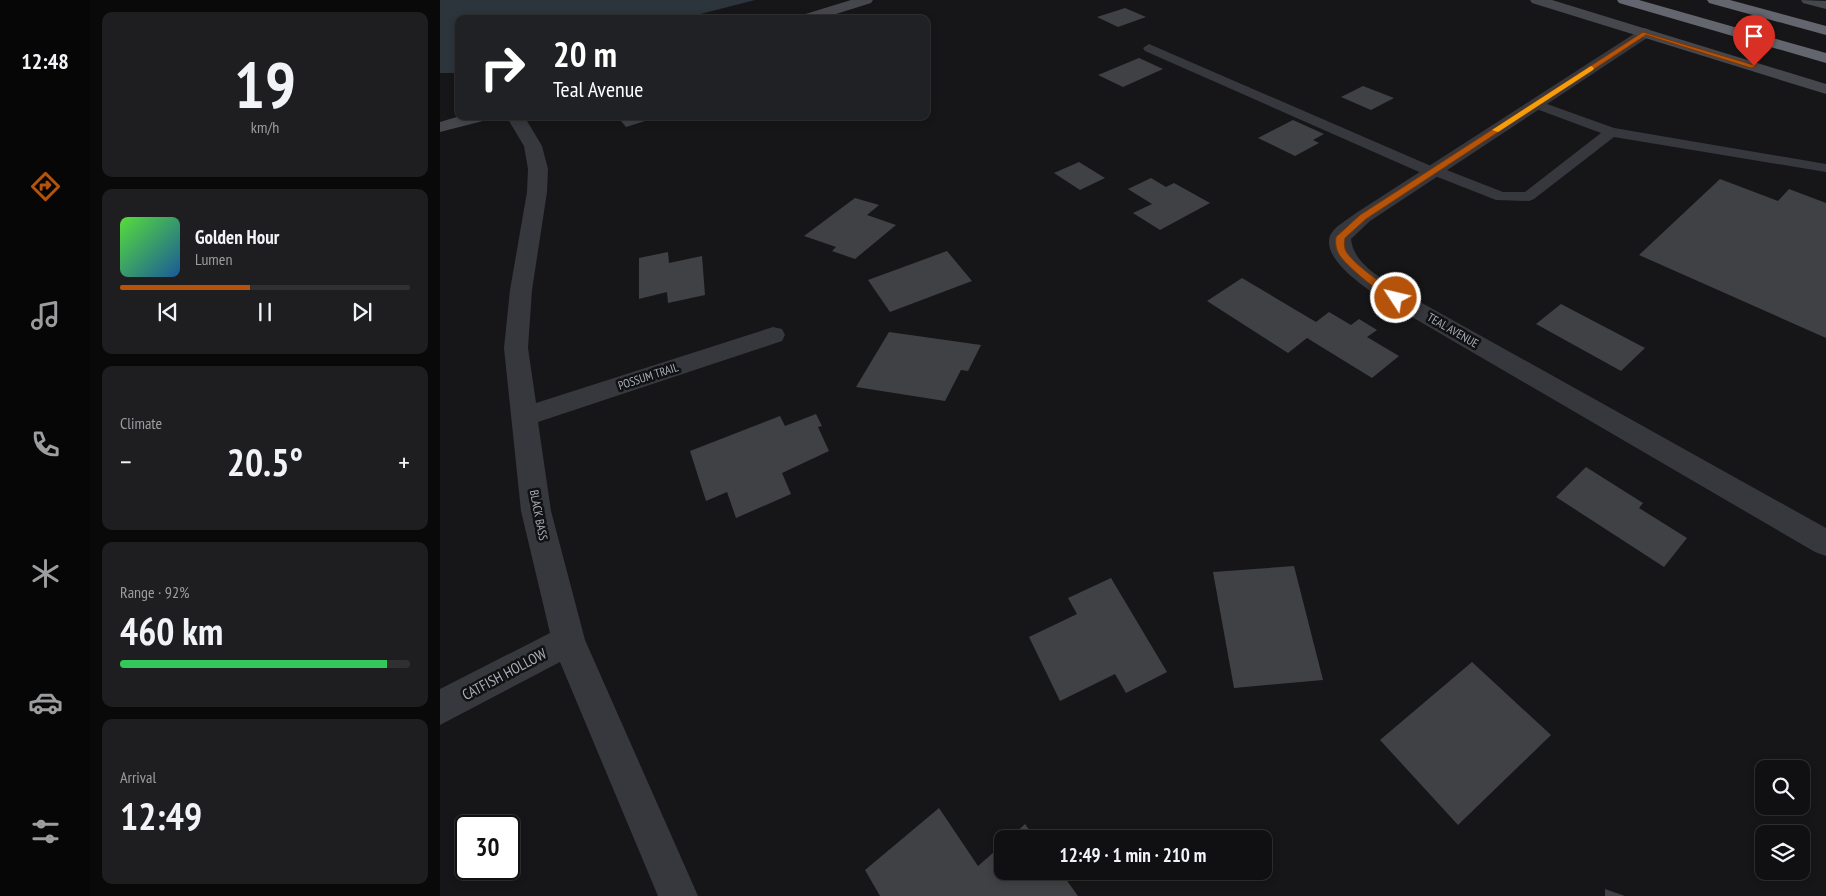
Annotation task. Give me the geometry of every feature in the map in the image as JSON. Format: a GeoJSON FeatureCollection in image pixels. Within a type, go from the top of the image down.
{"type":"FeatureCollection","features":[{"type":"Feature","properties":{"kind":"highway"},"geometry":{"type":"LineString","coordinates":[[1624,0],[1826,58]]}},
{"type":"Feature","properties":{"kind":"highway"},"geometry":{"type":"LineString","coordinates":[[1714,0],[1826,31]]}},
{"type":"Feature","properties":{"kind":"main road"},"geometry":{"type":"LineString","coordinates":[[817,15],[866,0]]}},
{"type":"Feature","properties":{"kind":"main road"},"geometry":{"type":"LineString","coordinates":[[1538,0],[1826,89]]}},
{"type":"Feature","properties":{"kind":"main road"},"geometry":{"type":"LineString","coordinates":[[1808,0],[1826,5]]}},
{"type":"Feature","properties":{"kind":"main road"},"geometry":{"type":"LineString","coordinates":[[440,127],[467,120]]}},
{"type":"Feature","properties":{"kind":"street","name":"TEAL AVENUE"},"geometry":{"type":"LineString","coordinates":[[1645,33],[1363,217],[1340,237],[1340,246],[1343,254],[1355,266],[1396,298],[1826,543]]}},
{"type":"Feature","properties":{"kind":"street","name":"BLACK BASS"},"geometry":{"type":"LineString","coordinates":[[517,120],[533,146],[538,169],[537,192],[521,290],[516,348],[536,511],[568,640],[678,896]]}},
{"type":"Feature","properties":{"kind":"street","name":"POSSUM TRAIL"},"geometry":{"type":"LineString","coordinates":[[523,417],[773,335]]}},
{"type":"Feature","properties":{"kind":"street","name":"CATFISH HOLLOW"},"geometry":{"type":"LineString","coordinates":[[440,708],[568,640]]}},
{"type":"Feature","properties":{"kind":"lane"},"geometry":{"type":"LineString","coordinates":[[1149,48],[1432,171],[1501,196],[1529,196],[1611,132]]}},
{"type":"Feature","properties":{"kind":"lane"},"geometry":{"type":"LineString","coordinates":[[1536,104],[1611,132],[1826,168]]}},
{"type":"Feature","properties":{"kind":"shaded area"},"geometry":{"type":"Polygon","coordinates":[[[440,0],[755,0],[697,15],[455,15],[455,73],[440,73],[440,0]]]}},
{"type":"Feature","properties":{"kind":"building"},"geometry":{"type":"Polygon","coordinates":[[[1125,8],[1146,17],[1118,27],[1097,17],[1125,8]]]}},
{"type":"Feature","properties":{"kind":"building"},"geometry":{"type":"Polygon","coordinates":[[[1139,58],[1163,69],[1123,87],[1098,75],[1139,58]]]}},
{"type":"Feature","properties":{"kind":"building"},"geometry":{"type":"Polygon","coordinates":[[[1363,86],[1394,98],[1371,110],[1341,97],[1363,86]]]}},
{"type":"Feature","properties":{"kind":"building"},"geometry":{"type":"Polygon","coordinates":[[[620,120],[648,120],[626,127],[620,120]]]}},
{"type":"Feature","properties":{"kind":"building"},"geometry":{"type":"Polygon","coordinates":[[[1293,120],[1324,134],[1313,140],[1319,143],[1295,156],[1258,138],[1293,120]]]}},
{"type":"Feature","properties":{"kind":"building"},"geometry":{"type":"Polygon","coordinates":[[[1079,162],[1105,178],[1080,190],[1054,173],[1079,162]]]}},
{"type":"Feature","properties":{"kind":"building"},"geometry":{"type":"Polygon","coordinates":[[[1151,178],[1166,187],[1174,183],[1210,203],[1160,230],[1133,213],[1152,204],[1128,189],[1151,178]]]}},
{"type":"Feature","properties":{"kind":"building"},"geometry":{"type":"Polygon","coordinates":[[[1720,179],[1778,201],[1789,189],[1826,203],[1826,338],[1639,255],[1720,179]]]}},
{"type":"Feature","properties":{"kind":"building"},"geometry":{"type":"Polygon","coordinates":[[[855,198],[879,205],[867,215],[896,225],[855,259],[832,251],[836,247],[804,236],[855,198]]]}},
{"type":"Feature","properties":{"kind":"building"},"geometry":{"type":"Polygon","coordinates":[[[947,251],[972,281],[890,312],[868,280],[947,251]]]}},
{"type":"Feature","properties":{"kind":"building"},"geometry":{"type":"Polygon","coordinates":[[[668,252],[669,263],[702,256],[705,295],[668,303],[667,292],[639,299],[639,258],[668,252]]]}},
{"type":"Feature","properties":{"kind":"building"},"geometry":{"type":"Polygon","coordinates":[[[1242,278],[1316,322],[1329,312],[1351,325],[1359,319],[1377,330],[1367,337],[1399,356],[1372,378],[1307,338],[1288,353],[1207,301],[1242,278]]]}},
{"type":"Feature","properties":{"kind":"building"},"geometry":{"type":"Polygon","coordinates":[[[1561,304],[1645,348],[1621,371],[1536,324],[1561,304]]]}},
{"type":"Feature","properties":{"kind":"building"},"geometry":{"type":"Polygon","coordinates":[[[889,332],[981,345],[968,371],[961,370],[945,401],[856,387],[889,332]]]}},
{"type":"Feature","properties":{"kind":"building"},"geometry":{"type":"Polygon","coordinates":[[[816,414],[822,426],[818,427],[829,451],[782,473],[791,494],[736,518],[727,492],[706,501],[690,451],[780,416],[785,426],[816,414]]]}},
{"type":"Feature","properties":{"kind":"building"},"geometry":{"type":"Polygon","coordinates":[[[1586,467],[1643,503],[1639,508],[1687,538],[1664,567],[1556,497],[1586,467]]]}},
{"type":"Feature","properties":{"kind":"building"},"geometry":{"type":"Polygon","coordinates":[[[1294,566],[1323,680],[1234,688],[1213,572],[1294,566]]]}},
{"type":"Feature","properties":{"kind":"building"},"geometry":{"type":"Polygon","coordinates":[[[1111,578],[1167,672],[1126,693],[1115,674],[1060,701],[1029,637],[1077,614],[1068,598],[1111,578]]]}},
{"type":"Feature","properties":{"kind":"building"},"geometry":{"type":"Polygon","coordinates":[[[1472,662],[1551,735],[1458,825],[1380,740],[1472,662]]]}},
{"type":"Feature","properties":{"kind":"building"},"geometry":{"type":"Polygon","coordinates":[[[939,808],[978,866],[994,852],[994,880],[1066,880],[1078,896],[880,896],[865,870],[939,808]]]}},
{"type":"Feature","properties":{"kind":"building"},"geometry":{"type":"Polygon","coordinates":[[[1025,824],[1029,830],[1019,830],[1025,824]]]}},
{"type":"Feature","properties":{"kind":"building"},"geometry":{"type":"Polygon","coordinates":[[[1605,889],[1625,896],[1605,896],[1605,889]]]}},
{"type":"Feature","properties":{"kind":"slow traffic"},"geometry":{"type":"LineString","coordinates":[[1496,130],[1591,68]]}},
{"type":"Feature","properties":{"kind":"route"},"geometry":{"type":"LineString","coordinates":[[1396,298],[1372,281],[1343,254],[1340,246],[1340,237],[1348,228],[1645,33],[1754,66]]}}]}
